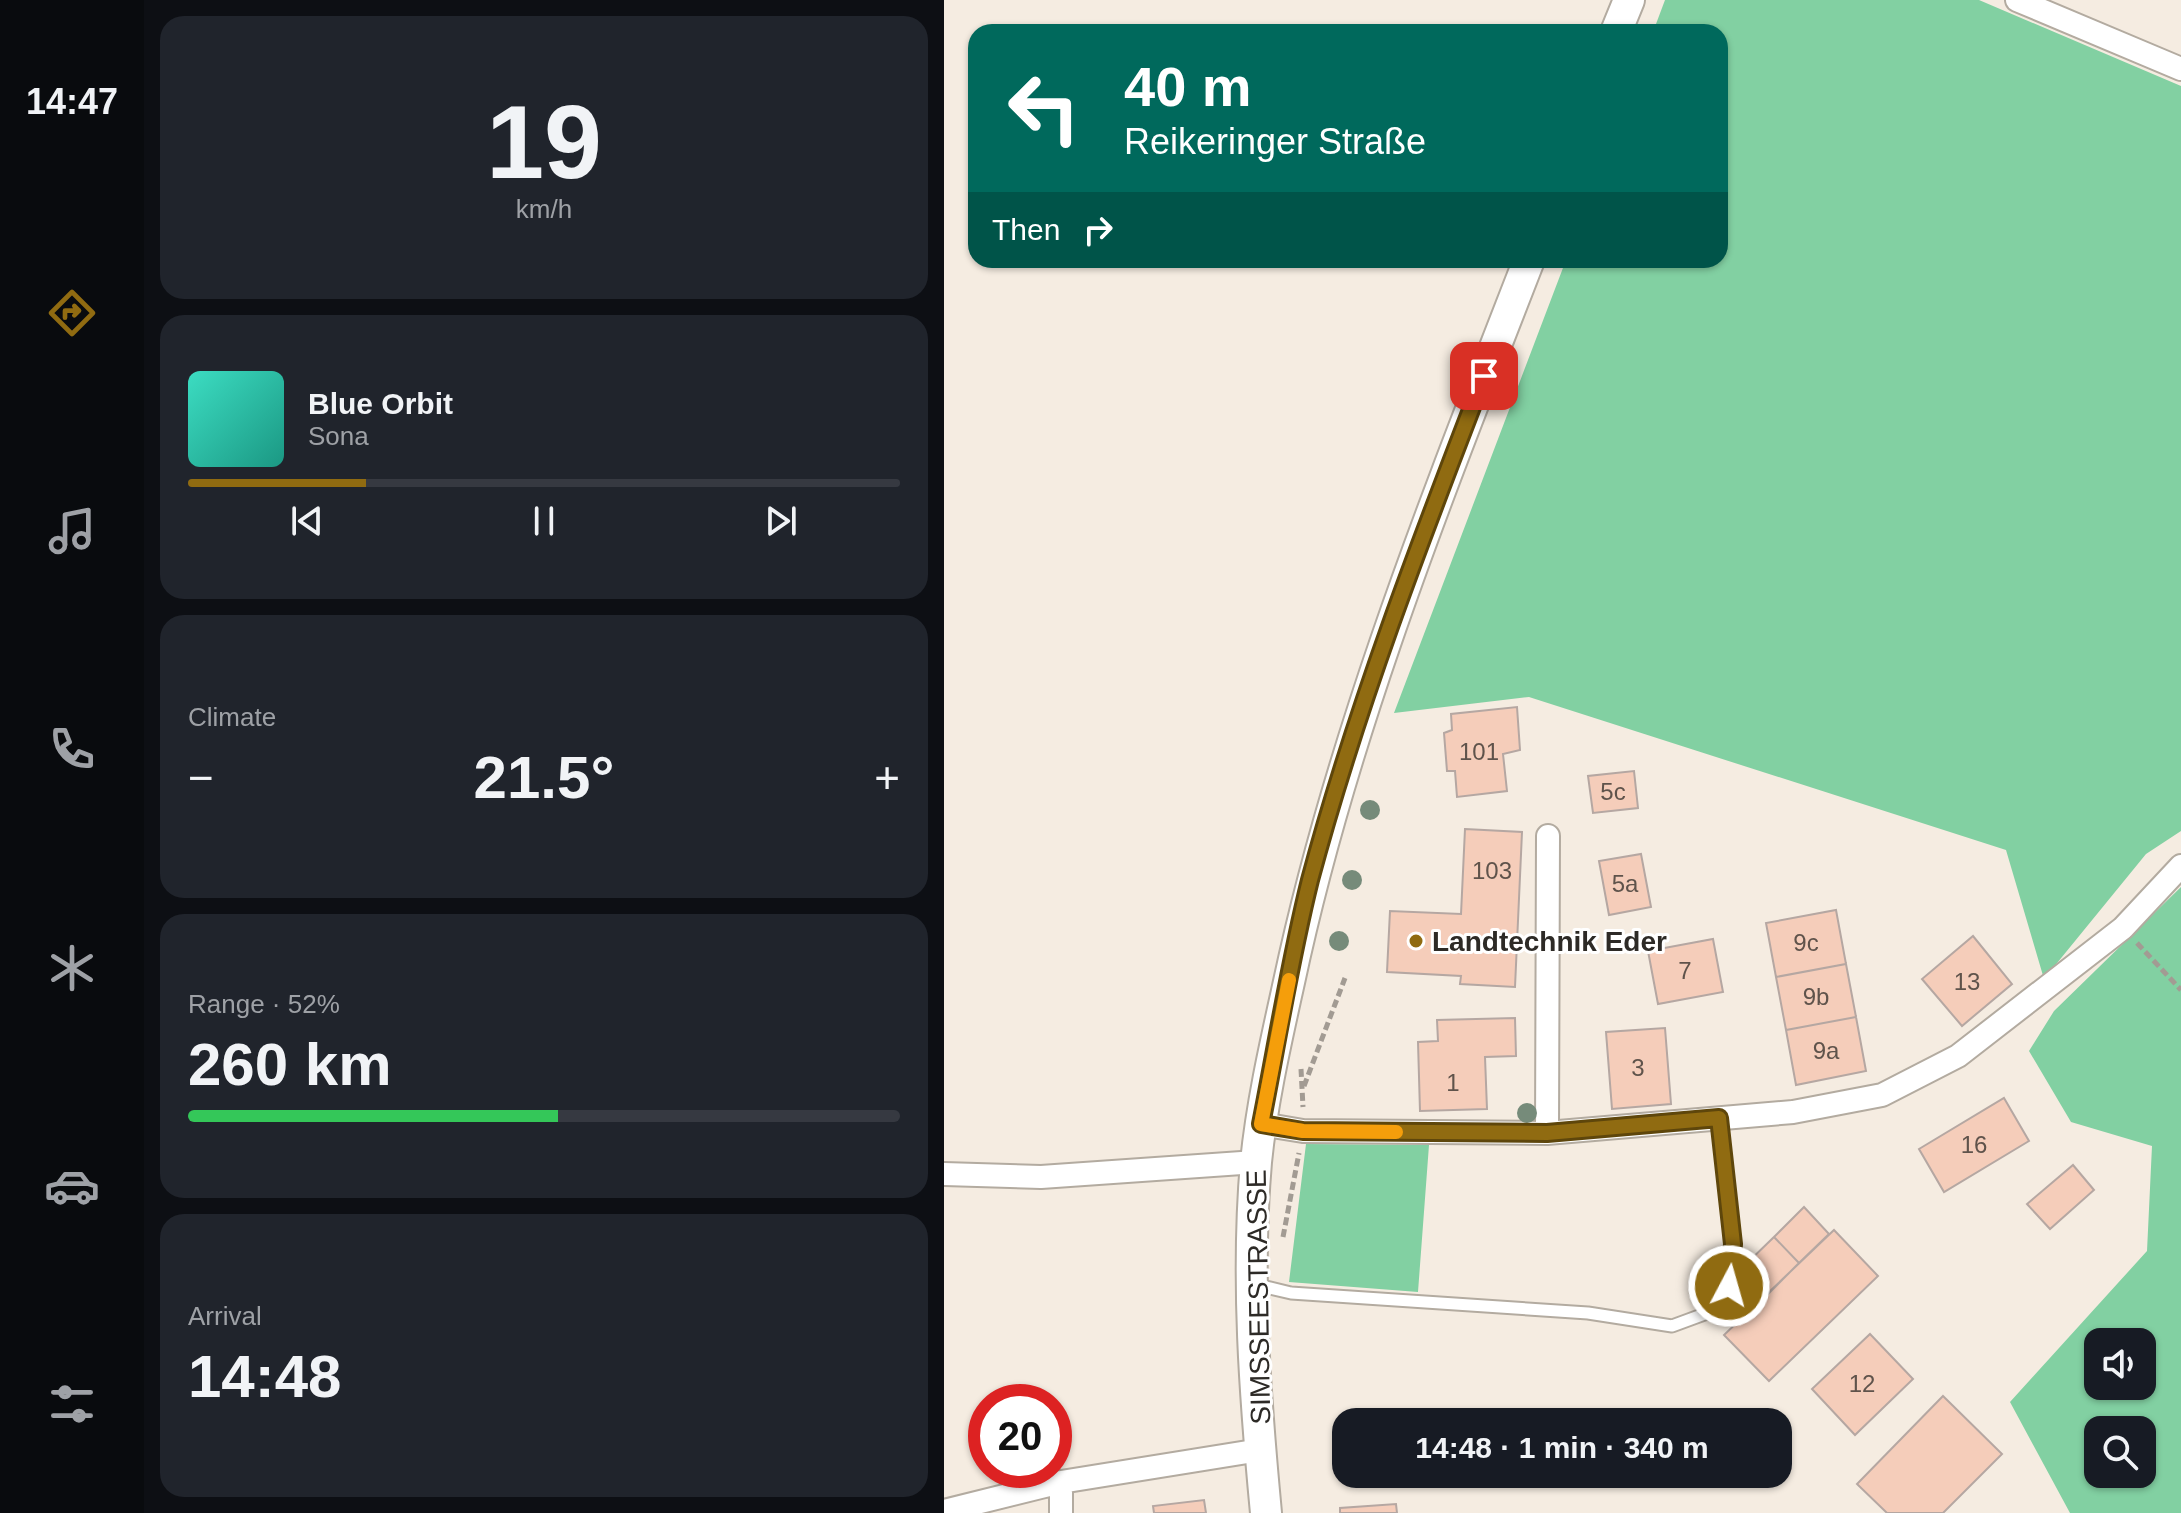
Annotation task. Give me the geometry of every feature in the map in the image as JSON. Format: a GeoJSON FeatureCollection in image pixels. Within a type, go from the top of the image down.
{"type":"FeatureCollection","features":[{"type":"Feature","properties":{"kind":"main road"},"geometry":{"type":"LineString","coordinates":[[1619,24],[1629,0]]}},
{"type":"Feature","properties":{"kind":"main road","name":"SIMSSEESTRASSE"},"geometry":{"type":"LineString","coordinates":[[1266,1513],[1260,1450],[1253,1284],[1256,1162],[1310,883],[1345,761],[1412,565],[1526,268]]}},
{"type":"Feature","properties":{"kind":"street"},"geometry":{"type":"LineString","coordinates":[[2017,0],[2043,5],[2181,69]]}},
{"type":"Feature","properties":{"kind":"street"},"geometry":{"type":"LineString","coordinates":[[1547,1133],[1548,836]]}},
{"type":"Feature","properties":{"kind":"street"},"geometry":{"type":"LineString","coordinates":[[1261,1124],[1303,1131],[1547,1133],[1793,1112],[1882,1095],[1958,1056],[2123,928],[2181,866]]}},
{"type":"Feature","properties":{"kind":"street"},"geometry":{"type":"LineString","coordinates":[[944,1174],[1041,1177],[1256,1162]]}},
{"type":"Feature","properties":{"kind":"street"},"geometry":{"type":"LineString","coordinates":[[1072,1480],[1260,1450]]}},
{"type":"Feature","properties":{"kind":"street"},"geometry":{"type":"LineString","coordinates":[[944,1511],[1037,1488]]}},
{"type":"Feature","properties":{"kind":"street"},"geometry":{"type":"LineString","coordinates":[[1061,1488],[1061,1513]]}},
{"type":"Feature","properties":{"kind":"lane"},"geometry":{"type":"LineString","coordinates":[[1253,1284],[1291,1293],[1588,1313],[1672,1326],[1710,1312],[1729,1286],[1733,1244],[1719,1118]]}},
{"type":"Feature","properties":{"kind":"path"},"geometry":{"type":"LineString","coordinates":[[2123,928],[2181,990]]}},
{"type":"Feature","properties":{"kind":"path"},"geometry":{"type":"LineString","coordinates":[[1303,1090],[1345,978]]}},
{"type":"Feature","properties":{"kind":"path"},"geometry":{"type":"LineString","coordinates":[[1282,1240],[1303,1131],[1301,1063]]}},
{"type":"Feature","properties":{"kind":"green space"},"geometry":{"type":"Polygon","coordinates":[[[1665,0],[1979,0],[2181,86],[2181,831],[2146,854],[2044,979],[2006,850],[1529,697],[1394,713],[1563,268],[1728,268],[1728,24],[1656,24],[1665,0]]]}},
{"type":"Feature","properties":{"kind":"green space"},"geometry":{"type":"Polygon","coordinates":[[[2181,887],[2181,1513],[2070,1513],[2010,1402],[2147,1251],[2152,1146],[2071,1122],[2029,1051],[2054,1011],[2181,887]]]}},
{"type":"Feature","properties":{"kind":"green space"},"geometry":{"type":"Polygon","coordinates":[[[1306,1144],[1429,1145],[1418,1292],[1289,1282],[1306,1144]]]}},
{"type":"Feature","properties":{"kind":"building"},"geometry":{"type":"Polygon","coordinates":[[[1517,707],[1520,750],[1503,754],[1507,791],[1457,797],[1455,771],[1447,771],[1444,733],[1452,730],[1451,714],[1517,707]]]}},
{"type":"Feature","properties":{"kind":"building"},"geometry":{"type":"Polygon","coordinates":[[[1634,771],[1638,808],[1593,813],[1588,776],[1634,771]]]}},
{"type":"Feature","properties":{"kind":"building"},"geometry":{"type":"Polygon","coordinates":[[[1465,829],[1522,832],[1515,987],[1460,984],[1461,976],[1387,972],[1390,911],[1461,914],[1465,829]]]}},
{"type":"Feature","properties":{"kind":"building"},"geometry":{"type":"Polygon","coordinates":[[[1641,854],[1651,907],[1609,915],[1599,861],[1641,854]]]}},
{"type":"Feature","properties":{"kind":"building"},"geometry":{"type":"Polygon","coordinates":[[[1836,910],[1846,964],[1776,977],[1766,923],[1836,910]]]}},
{"type":"Feature","properties":{"kind":"building"},"geometry":{"type":"Polygon","coordinates":[[[1973,936],[2012,984],[1962,1026],[1922,979],[1973,936]]]}},
{"type":"Feature","properties":{"kind":"building"},"geometry":{"type":"Polygon","coordinates":[[[1713,939],[1723,992],[1658,1004],[1648,951],[1713,939]]]}},
{"type":"Feature","properties":{"kind":"building"},"geometry":{"type":"Polygon","coordinates":[[[1846,964],[1856,1017],[1786,1030],[1776,977],[1846,964]]]}},
{"type":"Feature","properties":{"kind":"building"},"geometry":{"type":"Polygon","coordinates":[[[1856,1017],[1866,1071],[1796,1085],[1786,1030],[1856,1017]]]}},
{"type":"Feature","properties":{"kind":"building"},"geometry":{"type":"Polygon","coordinates":[[[1515,1018],[1516,1056],[1485,1057],[1487,1109],[1420,1111],[1418,1042],[1438,1041],[1437,1020],[1515,1018]]]}},
{"type":"Feature","properties":{"kind":"building"},"geometry":{"type":"Polygon","coordinates":[[[1665,1028],[1671,1104],[1612,1109],[1606,1032],[1665,1028]]]}},
{"type":"Feature","properties":{"kind":"building"},"geometry":{"type":"Polygon","coordinates":[[[2004,1098],[2029,1141],[1944,1192],[1919,1149],[2004,1098]]]}},
{"type":"Feature","properties":{"kind":"building"},"geometry":{"type":"Polygon","coordinates":[[[2073,1165],[2094,1190],[2050,1229],[2027,1204],[2073,1165]]]}},
{"type":"Feature","properties":{"kind":"building"},"geometry":{"type":"Polygon","coordinates":[[[1804,1207],[1829,1234],[1799,1263],[1774,1237],[1804,1207]]]}},
{"type":"Feature","properties":{"kind":"building"},"geometry":{"type":"Polygon","coordinates":[[[1834,1230],[1878,1276],[1769,1381],[1724,1335],[1834,1230]]]}},
{"type":"Feature","properties":{"kind":"building"},"geometry":{"type":"Polygon","coordinates":[[[1774,1237],[1799,1263],[1758,1304],[1739,1285],[1751,1274],[1744,1266],[1774,1237]]]}},
{"type":"Feature","properties":{"kind":"building"},"geometry":{"type":"Polygon","coordinates":[[[1870,1334],[1913,1379],[1855,1435],[1812,1389],[1870,1334]]]}},
{"type":"Feature","properties":{"kind":"building"},"geometry":{"type":"Polygon","coordinates":[[[1943,1396],[2002,1454],[1943,1513],[1887,1513],[1857,1484],[1943,1396]]]}},
{"type":"Feature","properties":{"kind":"building"},"geometry":{"type":"Polygon","coordinates":[[[1204,1500],[1206,1513],[1154,1513],[1153,1506],[1204,1500]]]}},
{"type":"Feature","properties":{"kind":"building"},"geometry":{"type":"Polygon","coordinates":[[[1396,1504],[1397,1513],[1340,1513],[1340,1508],[1396,1504]]]}},
{"type":"Feature","properties":{"kind":"slow traffic"},"geometry":{"type":"LineString","coordinates":[[1289,980],[1261,1124],[1303,1131],[1396,1132]]}},
{"type":"Feature","properties":{"kind":"place","name":"Landtechnik Eder"},"geometry":{"type":"Point","coordinates":[1416,941]}},
{"type":"Feature","properties":{"kind":"route"},"geometry":{"type":"LineString","coordinates":[[1484,376],[1417,551],[1345,761],[1310,883],[1261,1124],[1303,1131],[1547,1133],[1719,1118],[1733,1244],[1729,1286]]}}]}
